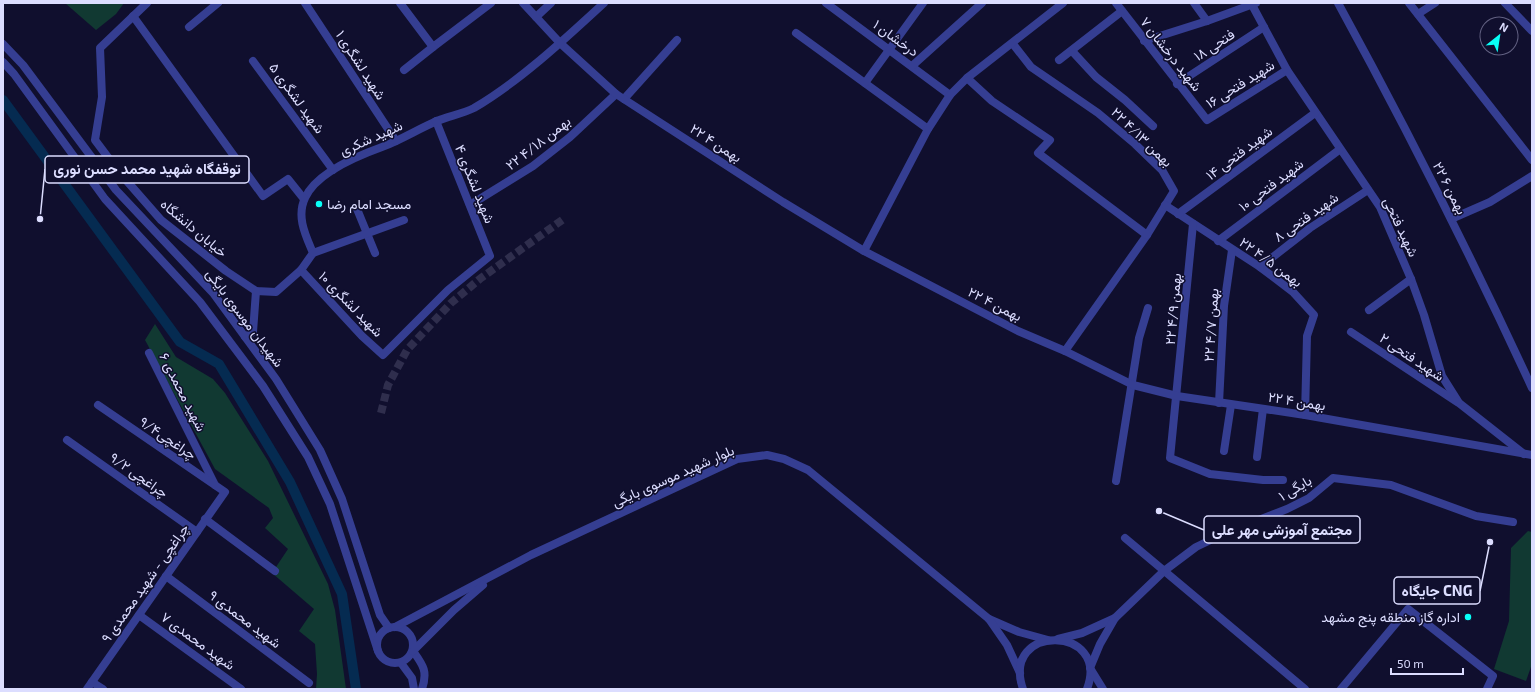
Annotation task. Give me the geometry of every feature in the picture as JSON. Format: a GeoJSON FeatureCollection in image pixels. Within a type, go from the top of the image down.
{"type":"FeatureCollection","features":[{"type":"Feature","properties":{"kind":"street","name":"خیابان دانشگاه"},"geometry":{"type":"LineString","coordinates":[[147,3],[100,48],[102,97],[95,140],[119,172],[161,220],[226,271],[256,291]]}},
{"type":"Feature","properties":{"kind":"street"},"geometry":{"type":"LineString","coordinates":[[189,27],[218,3]]}},
{"type":"Feature","properties":{"kind":"street","name":"شهید لشگری ۱"},"geometry":{"type":"LineString","coordinates":[[305,3],[396,141]]}},
{"type":"Feature","properties":{"kind":"street"},"geometry":{"type":"LineString","coordinates":[[400,3],[433,47]]}},
{"type":"Feature","properties":{"kind":"street"},"geometry":{"type":"LineString","coordinates":[[404,70],[491,3]]}},
{"type":"Feature","properties":{"kind":"street","name":"۲۲ بهمن ۴"},"geometry":{"type":"LineString","coordinates":[[522,3],[560,43],[616,94],[783,202],[864,251],[1018,331],[1065,351],[1133,385],[1177,396],[1305,415],[1528,454]]}},
{"type":"Feature","properties":{"kind":"street"},"geometry":{"type":"LineString","coordinates":[[536,18],[551,3]]}},
{"type":"Feature","properties":{"kind":"street","name":"شهید شکری"},"geometry":{"type":"LineString","coordinates":[[304,199],[314,185],[333,170],[356,157],[396,141],[436,122],[473,108],[507,85],[560,43],[604,3]]}},
{"type":"Feature","properties":{"kind":"street","name":"درخشان ۱"},"geometry":{"type":"LineString","coordinates":[[826,3],[950,95]]}},
{"type":"Feature","properties":{"kind":"street"},"geometry":{"type":"LineString","coordinates":[[865,83],[923,3]]}},
{"type":"Feature","properties":{"kind":"street"},"geometry":{"type":"LineString","coordinates":[[912,66],[982,3]]}},
{"type":"Feature","properties":{"kind":"street"},"geometry":{"type":"LineString","coordinates":[[864,251],[928,129],[950,95],[967,78],[1013,44],[1063,3]]}},
{"type":"Feature","properties":{"kind":"street","name":"شهید درخشان ۷"},"geometry":{"type":"LineString","coordinates":[[1116,3],[1177,84],[1207,120]]}},
{"type":"Feature","properties":{"kind":"street"},"geometry":{"type":"LineString","coordinates":[[1194,3],[1207,21]]}},
{"type":"Feature","properties":{"kind":"street","name":"۲۲ بهمن ۶"},"geometry":{"type":"LineString","coordinates":[[1338,3],[1390,98],[1478,272],[1532,388]]}},
{"type":"Feature","properties":{"kind":"street"},"geometry":{"type":"LineString","coordinates":[[1409,3],[1532,160]]}},
{"type":"Feature","properties":{"kind":"street"},"geometry":{"type":"LineString","coordinates":[[1418,14],[1435,3]]}},
{"type":"Feature","properties":{"kind":"street"},"geometry":{"type":"LineString","coordinates":[[1505,3],[1532,31]]}},
{"type":"Feature","properties":{"kind":"street"},"geometry":{"type":"LineString","coordinates":[[1144,41],[1254,4]]}},
{"type":"Feature","properties":{"kind":"street","name":"شهید فتحی"},"geometry":{"type":"LineString","coordinates":[[1254,4],[1264,27],[1287,70],[1339,150],[1380,207],[1411,279],[1424,315],[1442,376],[1459,404],[1528,454]]}},
{"type":"Feature","properties":{"kind":"street"},"geometry":{"type":"LineString","coordinates":[[1059,60],[1122,11]]}},
{"type":"Feature","properties":{"kind":"street"},"geometry":{"type":"LineString","coordinates":[[133,16],[263,196],[288,179],[304,199],[301,223],[313,253]]}},
{"type":"Feature","properties":{"kind":"street","name":"فتحی ۱۸"},"geometry":{"type":"LineString","coordinates":[[1177,84],[1264,27]]}},
{"type":"Feature","properties":{"kind":"street"},"geometry":{"type":"LineString","coordinates":[[796,33],[928,129]]}},
{"type":"Feature","properties":{"kind":"street"},"geometry":{"type":"LineString","coordinates":[[624,99],[678,40]]}},
{"type":"Feature","properties":{"kind":"street","name":"شهیدان موسوی بایگی"},"geometry":{"type":"LineString","coordinates":[[3,44],[23,65],[116,190],[213,293],[276,379],[320,450],[342,499],[380,615],[392,627]]}},
{"type":"Feature","properties":{"kind":"street","name":"۲۲ بهمن ۴/۱۳"},"geometry":{"type":"LineString","coordinates":[[1013,44],[1031,67],[1098,113],[1135,144],[1162,170],[1174,191],[1147,235],[1065,351]]}},
{"type":"Feature","properties":{"kind":"street"},"geometry":{"type":"LineString","coordinates":[[1072,51],[1096,77],[1125,100],[1153,126]]}},
{"type":"Feature","properties":{"kind":"street","name":"شهید لشگری ۵"},"geometry":{"type":"LineString","coordinates":[[253,61],[333,170]]}},
{"type":"Feature","properties":{"kind":"street","name":"شهیدان موسوی بایگی"},"geometry":{"type":"LineString","coordinates":[[3,62],[14,74],[105,198],[200,302],[264,386],[308,458],[330,504],[378,651]]}},
{"type":"Feature","properties":{"kind":"street","name":"شهید فتحی ۱۶"},"geometry":{"type":"LineString","coordinates":[[1207,120],[1287,70]]}},
{"type":"Feature","properties":{"kind":"street"},"geometry":{"type":"LineString","coordinates":[[967,78],[992,101],[1050,140],[1038,153],[1147,235]]}},
{"type":"Feature","properties":{"kind":"street","name":"۲۲ بهمن ۴/۱۸"},"geometry":{"type":"LineString","coordinates":[[470,205],[533,166],[570,137],[616,94]]}},
{"type":"Feature","properties":{"kind":"street","name":"شهید فتحی ۱۴"},"geometry":{"type":"LineString","coordinates":[[1178,214],[1315,113]]}},
{"type":"Feature","properties":{"kind":"street","name":"شهید لشگری ۴"},"geometry":{"type":"LineString","coordinates":[[383,355],[448,290],[490,256],[436,122]]}},
{"type":"Feature","properties":{"kind":"street","name":"شهید فتحی ۱۰"},"geometry":{"type":"LineString","coordinates":[[1218,241],[1339,150]]}},
{"type":"Feature","properties":{"kind":"street"},"geometry":{"type":"LineString","coordinates":[[1451,219],[1490,202],[1532,176]]}},
{"type":"Feature","properties":{"kind":"street","name":"شهید فتحی ۸"},"geometry":{"type":"LineString","coordinates":[[1260,267],[1267,260],[1310,228],[1368,190]]}},
{"type":"Feature","properties":{"kind":"street","name":"۲۲ بهمن ۴/۵"},"geometry":{"type":"LineString","coordinates":[[1165,205],[1260,267],[1293,292],[1314,316],[1306,336],[1305,415]]}},
{"type":"Feature","properties":{"kind":"street"},"geometry":{"type":"LineString","coordinates":[[357,209],[375,253]]}},
{"type":"Feature","properties":{"kind":"street"},"geometry":{"type":"LineString","coordinates":[[245,337],[253,332],[256,291],[276,292],[301,270],[313,253],[404,220]]}},
{"type":"Feature","properties":{"kind":"street","name":"۲۲ بهمن ۴/۹"},"geometry":{"type":"LineString","coordinates":[[1193,224],[1170,458],[1210,474],[1263,480],[1283,480]]}},
{"type":"Feature","properties":{"kind":"street","name":"۲۲ بهمن ۴/۷"},"geometry":{"type":"LineString","coordinates":[[1219,403],[1224,306],[1232,250]]}},
{"type":"Feature","properties":{"kind":"street","name":"شهید لشگری ۱۰"},"geometry":{"type":"LineString","coordinates":[[301,270],[362,336],[383,355]]}},
{"type":"Feature","properties":{"kind":"street"},"geometry":{"type":"LineString","coordinates":[[1369,310],[1411,279]]}},
{"type":"Feature","properties":{"kind":"street"},"geometry":{"type":"LineString","coordinates":[[1116,481],[1133,385],[1139,338],[1148,308]]}},
{"type":"Feature","properties":{"kind":"street","name":"شهید فتحی ۲"},"geometry":{"type":"LineString","coordinates":[[1351,332],[1459,404]]}},
{"type":"Feature","properties":{"kind":"street","name":"شهید محمدی ۶"},"geometry":{"type":"LineString","coordinates":[[149,353],[216,486]]}},
{"type":"Feature","properties":{"kind":"street"},"geometry":{"type":"LineString","coordinates":[[1224,451],[1231,404]]}},
{"type":"Feature","properties":{"kind":"street","name":"۹/۴چراغچی"},"geometry":{"type":"LineString","coordinates":[[98,405],[224,492]]}},
{"type":"Feature","properties":{"kind":"street"},"geometry":{"type":"LineString","coordinates":[[1257,457],[1262,409]]}},
{"type":"Feature","properties":{"kind":"street","name":"۹/۲ چراغچی"},"geometry":{"type":"LineString","coordinates":[[67,440],[196,532]]}},
{"type":"Feature","properties":{"kind":"street","name":"بلوار شهید موسوی بایگی"},"geometry":{"type":"LineString","coordinates":[[392,627],[493,577],[531,555],[736,459],[767,455],[784,459],[808,470],[989,619],[1007,645],[1020,683]]}},
{"type":"Feature","properties":{"kind":"street","name":"بایگی ۱"},"geometry":{"type":"LineString","coordinates":[[1115,618],[1164,571],[1196,547],[1223,534],[1287,510],[1309,498],[1333,478],[1391,485],[1476,516],[1513,522]]}},
{"type":"Feature","properties":{"kind":"street","name":"۹ چراغچی - شهید محمدی"},"geometry":{"type":"LineString","coordinates":[[87,689],[224,492]]}},
{"type":"Feature","properties":{"kind":"street"},"geometry":{"type":"LineString","coordinates":[[205,519],[275,571]]}},
{"type":"Feature","properties":{"kind":"street"},"geometry":{"type":"LineString","coordinates":[[1126,538],[1305,689]]}},
{"type":"Feature","properties":{"kind":"street","name":"شهید محمدی ۹"},"geometry":{"type":"LineString","coordinates":[[166,576],[309,683]]}},
{"type":"Feature","properties":{"kind":"street","name":"بلوار شهید موسوی بایگی"},"geometry":{"type":"LineString","coordinates":[[413,651],[454,610],[493,577]]}},
{"type":"Feature","properties":{"kind":"street"},"geometry":{"type":"LineString","coordinates":[[1341,689],[1408,609],[1493,676],[1487,689]]}},
{"type":"Feature","properties":{"kind":"street","name":"شهید محمدی ۷"},"geometry":{"type":"LineString","coordinates":[[139,615],[241,689]]}},
{"type":"Feature","properties":{"kind":"street"},"geometry":{"type":"LineString","coordinates":[[1020,683],[1021,666],[1028,652],[1041,642],[1082,633],[1115,618]]}},
{"type":"Feature","properties":{"kind":"street"},"geometry":{"type":"LineString","coordinates":[[1087,689],[1090,668],[1100,644],[1115,618]]}},
{"type":"Feature","properties":{"kind":"street","name":"بلوار شهید موسوی بایگی"},"geometry":{"type":"LineString","coordinates":[[989,619],[1019,632],[1071,643],[1078,648],[1087,660],[1090,668]]}},
{"type":"Feature","properties":{"kind":"street"},"geometry":{"type":"LineString","coordinates":[[392,627],[401,628],[410,634],[413,639],[413,651],[410,656],[401,663],[390,663],[380,656],[378,651],[378,640],[384,630],[392,627]]}},
{"type":"Feature","properties":{"kind":"street"},"geometry":{"type":"LineString","coordinates":[[413,651],[424,667],[424,682],[422,689]]}},
{"type":"Feature","properties":{"kind":"street"},"geometry":{"type":"LineString","coordinates":[[401,663],[412,678],[414,689]]}},
{"type":"Feature","properties":{"kind":"street"},"geometry":{"type":"LineString","coordinates":[[1090,668],[1103,689]]}},
{"type":"Feature","properties":{"kind":"street"},"geometry":{"type":"LineString","coordinates":[[92,682],[103,689]]}},
{"type":"Feature","properties":{"kind":"green space"},"geometry":{"type":"Polygon","coordinates":[[[65,3],[124,3],[116,14],[96,30],[65,3]]]}},
{"type":"Feature","properties":{"kind":"green space"},"geometry":{"type":"Polygon","coordinates":[[[155,324],[176,357],[213,379],[225,393],[268,461],[328,584],[335,610],[346,689],[316,689],[317,674],[315,644],[299,631],[314,609],[272,573],[288,549],[265,528],[273,518],[269,508],[215,469],[145,340],[155,324]]]}},
{"type":"Feature","properties":{"kind":"green space"},"geometry":{"type":"Polygon","coordinates":[[[1528,531],[1532,532],[1532,664],[1526,681],[1494,669],[1509,621],[1511,548],[1528,531]]]}},
{"type":"Feature","properties":{"kind":"waterway"},"geometry":{"type":"LineString","coordinates":[[3,100],[180,342],[219,364],[290,482],[342,594],[356,689]]}},
{"type":"Feature","properties":{"kind":"tunnel"},"geometry":{"type":"LineString","coordinates":[[381,413],[388,385],[407,350],[451,303],[481,278],[565,218]]}},
{"type":"Feature","properties":{"kind":"place","name":"مسجد امام رضا"},"geometry":{"type":"Point","coordinates":[319,204]}},
{"type":"Feature","properties":{"kind":"place","name":"توقفگاه شهید محمد حسن نوری"},"geometry":{"type":"Point","coordinates":[40,219]}},
{"type":"Feature","properties":{"kind":"place","name":"مجتمع آموزشی مهر علی"},"geometry":{"type":"Point","coordinates":[1159,511]}},
{"type":"Feature","properties":{"kind":"place","name":"جایگاه CNG"},"geometry":{"type":"Point","coordinates":[1490,542]}},
{"type":"Feature","properties":{"kind":"place","name":"اداره گاز منطقه پنج مشهد"},"geometry":{"type":"Point","coordinates":[1468,617]}}]}
